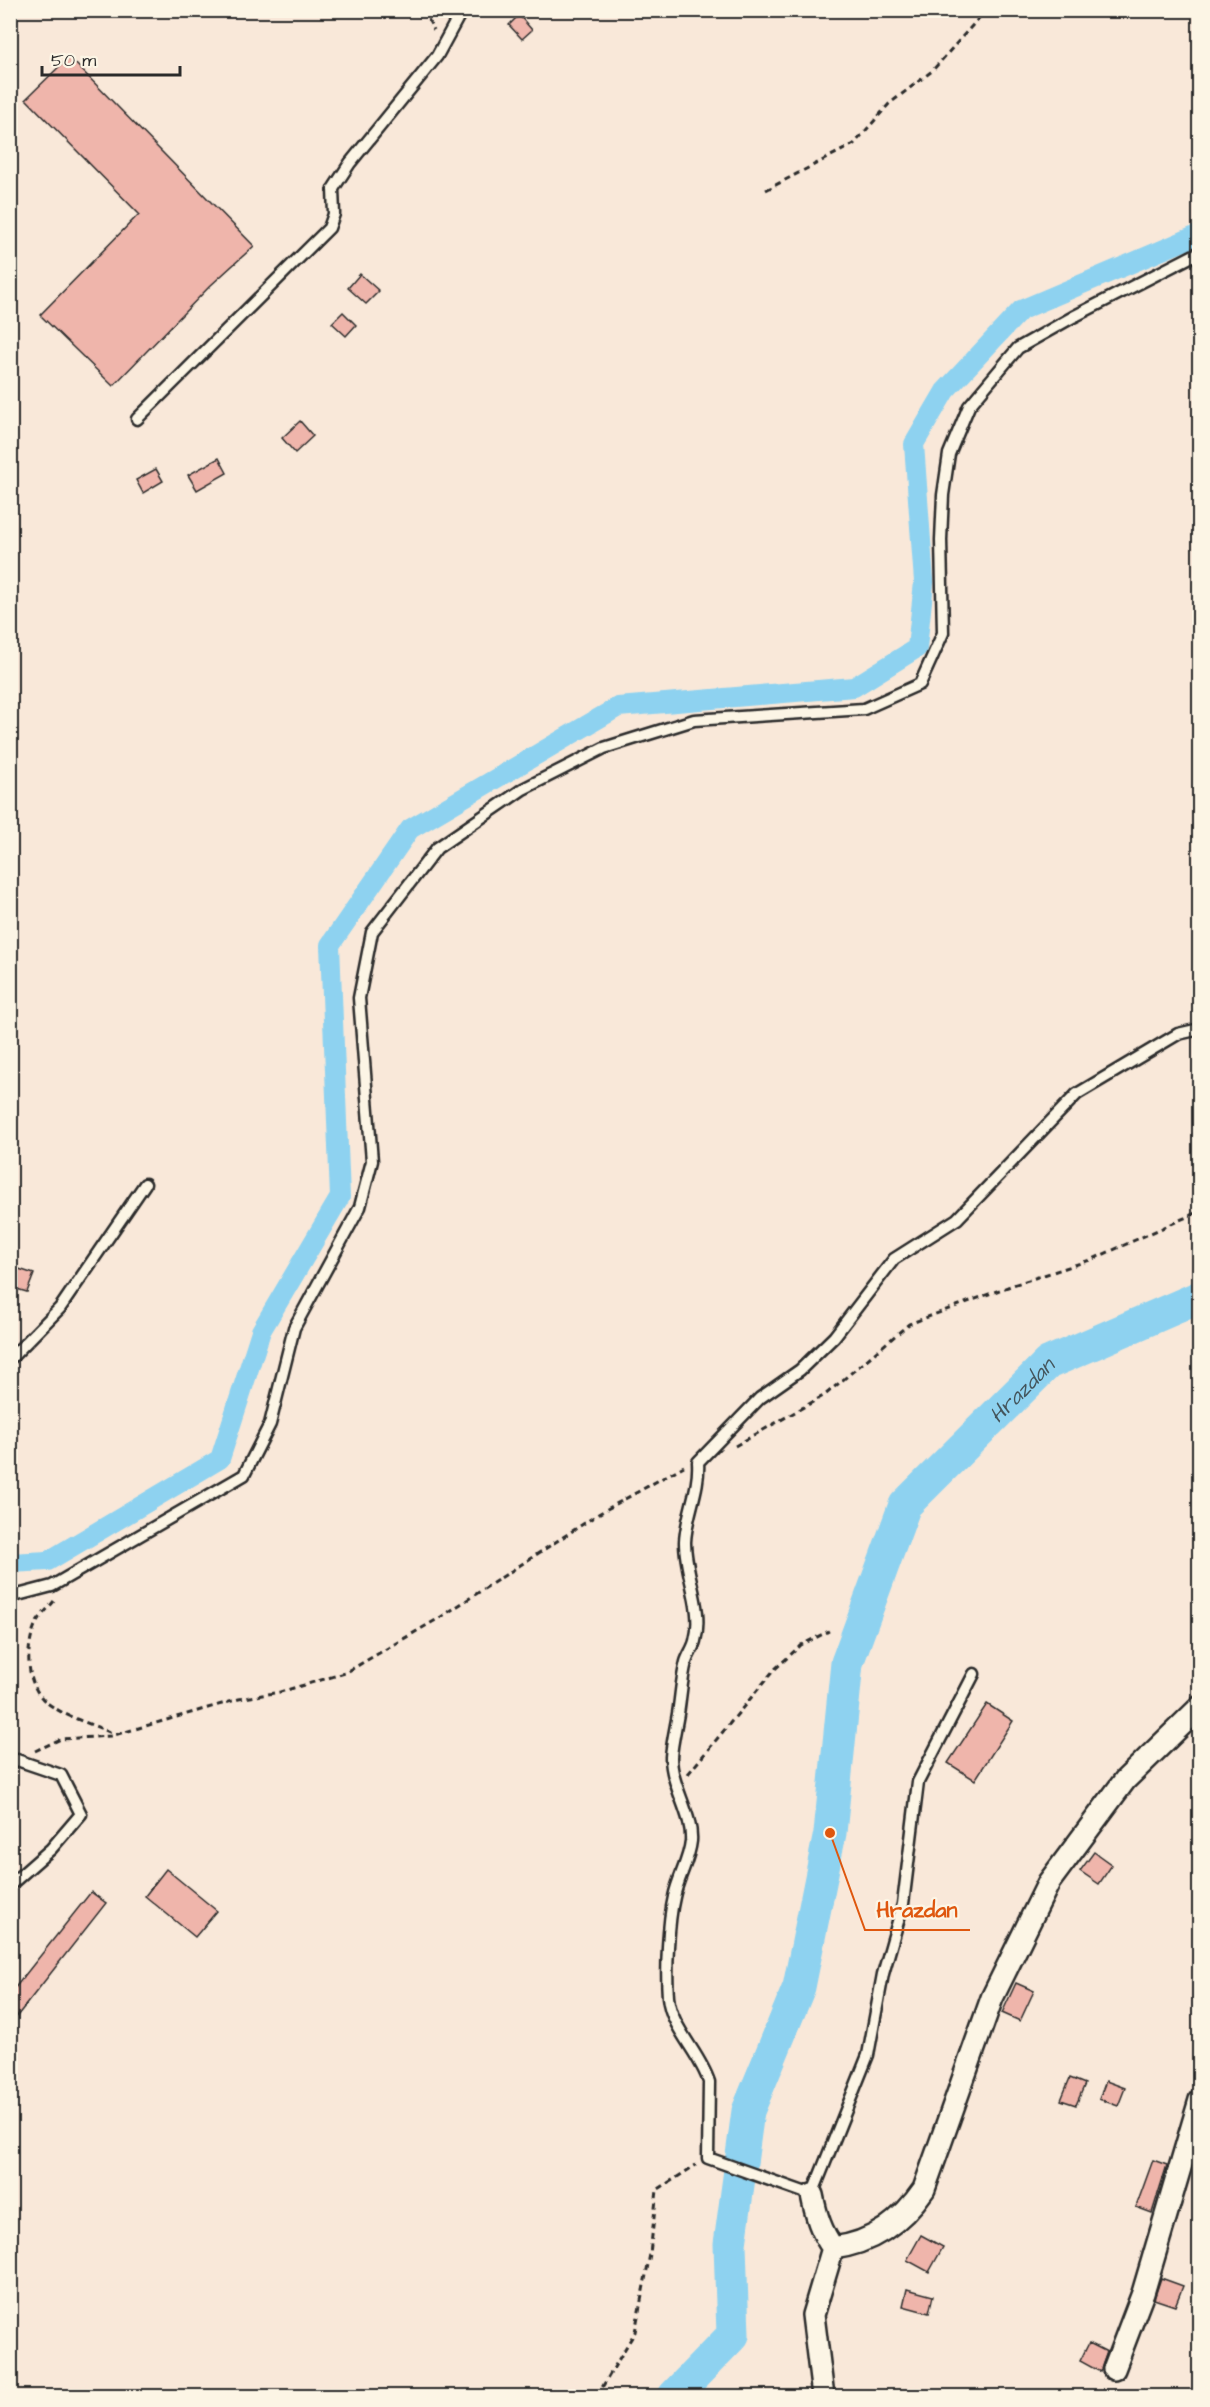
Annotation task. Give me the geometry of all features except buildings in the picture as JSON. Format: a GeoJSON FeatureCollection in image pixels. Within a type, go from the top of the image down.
{"type":"FeatureCollection","features":[{"type":"Feature","properties":{"kind":"street"},"geometry":{"type":"LineString","coordinates":[[833,2248],[849,2246],[892,2226],[910,2210],[924,2189],[992,1998],[1049,1882],[1125,1780],[1200,1707]]}},
{"type":"Feature","properties":{"kind":"street"},"geometry":{"type":"LineString","coordinates":[[1114,2369],[1143,2293],[1200,2100]]}},
{"type":"Feature","properties":{"kind":"street"},"geometry":{"type":"LineString","coordinates":[[812,2195],[816,2217],[833,2248]]}},
{"type":"Feature","properties":{"kind":"street"},"geometry":{"type":"LineString","coordinates":[[823,2397],[813,2315],[833,2248]]}},
{"type":"Feature","properties":{"kind":"lane"},"geometry":{"type":"LineString","coordinates":[[137,419],[329,228],[334,214],[333,189],[443,44],[462,10]]}},
{"type":"Feature","properties":{"kind":"lane"},"geometry":{"type":"LineString","coordinates":[[10,1597],[52,1586],[244,1475],[270,1424],[294,1328],[360,1207],[372,1161],[359,998],[372,932],[437,848],[523,789],[604,748],[694,720],[864,709],[920,684],[943,633],[940,540],[943,495],[949,454],[969,406],[1018,348],[1200,252]]}},
{"type":"Feature","properties":{"kind":"lane"},"geometry":{"type":"LineString","coordinates":[[974,1674],[918,1782],[903,1904],[883,1974],[868,2055],[812,2195],[708,2158],[709,2082],[706,2071],[678,2024],[668,1998],[671,1916],[680,1878],[689,1858],[691,1836],[685,1811],[676,1789],[671,1757],[686,1662],[695,1640],[695,1602],[687,1571],[685,1543],[689,1511],[699,1477],[698,1462],[760,1398],[800,1370],[834,1337],[894,1259],[957,1219],[1077,1094],[1178,1034],[1200,1029]]}},
{"type":"Feature","properties":{"kind":"lane"},"geometry":{"type":"LineString","coordinates":[[10,1359],[60,1308],[145,1184]]}},
{"type":"Feature","properties":{"kind":"lane"},"geometry":{"type":"LineString","coordinates":[[10,1885],[51,1849],[81,1814],[61,1775],[14,1760]]}},
{"type":"Feature","properties":{"kind":"path"},"geometry":{"type":"LineString","coordinates":[[423,10],[443,44]]}},
{"type":"Feature","properties":{"kind":"path"},"geometry":{"type":"LineString","coordinates":[[766,190],[854,144],[890,104],[932,71],[986,10]]}},
{"type":"Feature","properties":{"kind":"path"},"geometry":{"type":"LineString","coordinates":[[726,1450],[825,1395],[909,1324],[1013,1285],[1093,1259],[1200,1211]]}},
{"type":"Feature","properties":{"kind":"path"},"geometry":{"type":"LineString","coordinates":[[14,1760],[61,1739],[115,1734],[238,1699],[280,1692],[345,1673],[441,1617],[600,1513],[682,1467],[698,1462]]}},
{"type":"Feature","properties":{"kind":"path"},"geometry":{"type":"LineString","coordinates":[[60,1593],[35,1626],[28,1658],[33,1683],[47,1704],[73,1718],[115,1734]]}},
{"type":"Feature","properties":{"kind":"path"},"geometry":{"type":"LineString","coordinates":[[676,1789],[774,1670],[801,1645],[829,1631]]}},
{"type":"Feature","properties":{"kind":"path"},"geometry":{"type":"LineString","coordinates":[[597,2397],[635,2332],[650,2254],[657,2190],[708,2158]]}},
{"type":"Feature","properties":{"kind":"waterway"},"geometry":{"type":"LineString","coordinates":[[10,1563],[48,1561],[220,1459],[261,1331],[340,1197],[330,945],[410,829],[618,707],[854,687],[917,648],[924,582],[914,444],[945,391],[1021,310],[1200,234]]}},
{"type":"Feature","properties":{"kind":"waterway","name":"Hrazdan"},"geometry":{"type":"LineString","coordinates":[[674,2396],[733,2335],[730,2244],[748,2111],[799,1987],[830,1833],[847,1663],[905,1505],[1048,1363],[1200,1297]]}},
{"type":"Feature","properties":{"kind":"place","name":"Hrazdan"},"geometry":{"type":"Point","coordinates":[830,1833]}}]}
